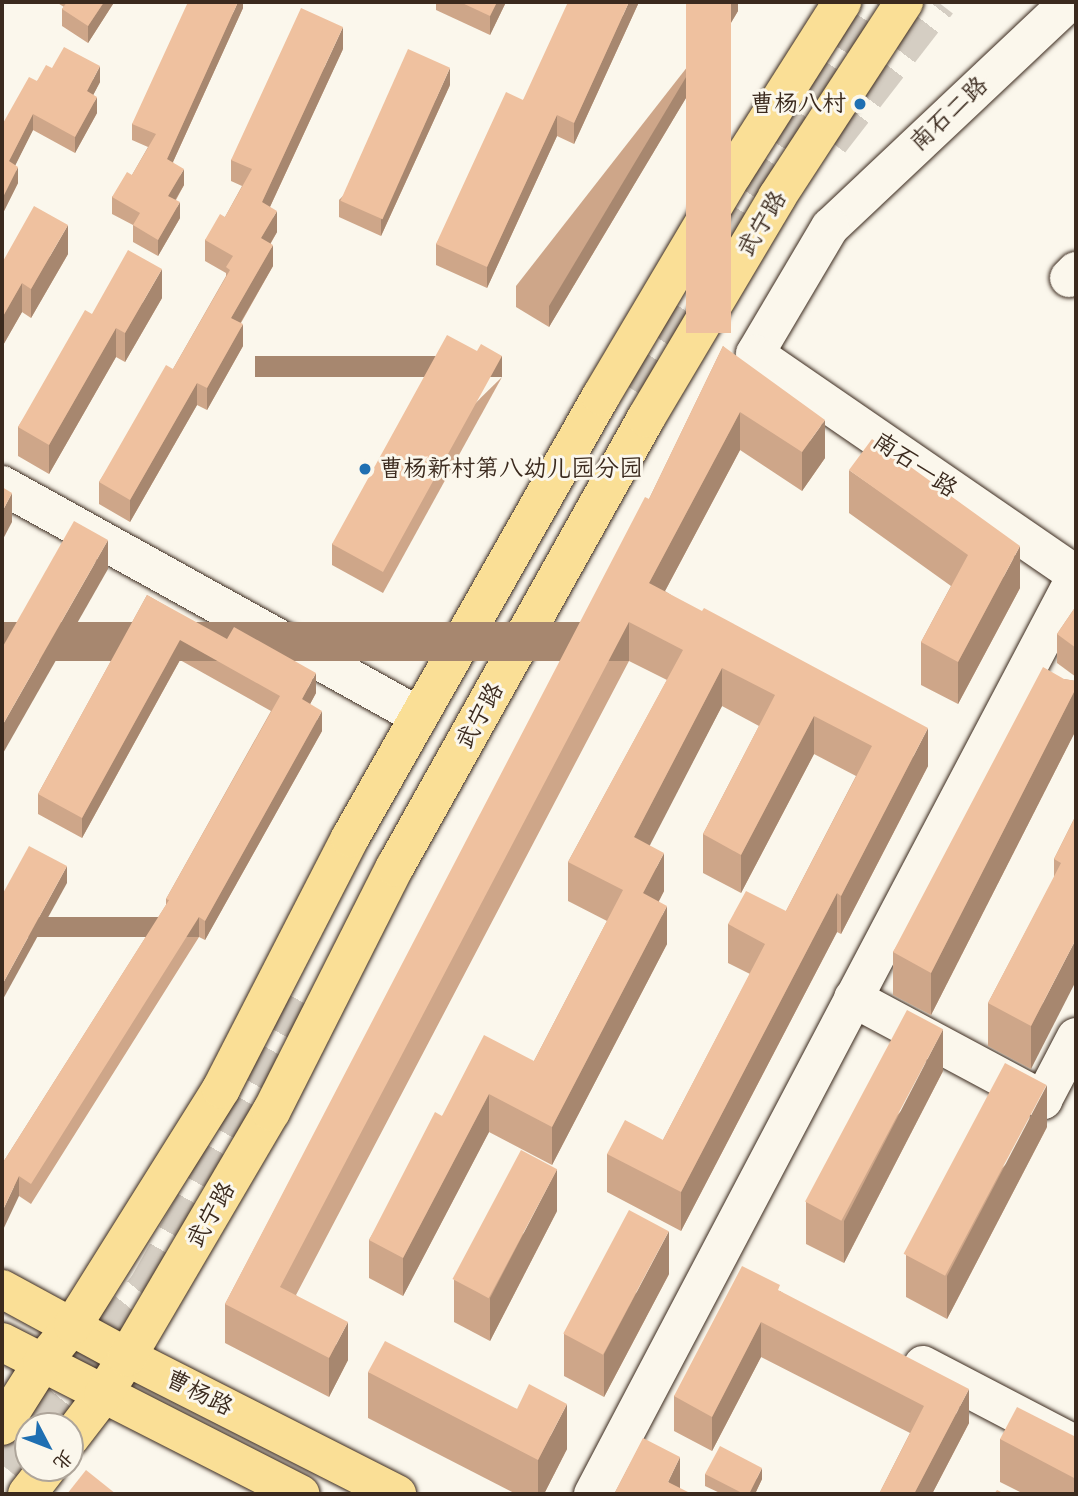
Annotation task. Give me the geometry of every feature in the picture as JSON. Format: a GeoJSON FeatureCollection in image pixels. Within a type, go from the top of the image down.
{"type":"FeatureCollection","features":[{"type":"Feature","properties":{"kind":"main road","name":"武宁路"},"geometry":{"type":"LineString","coordinates":[[2,1426],[42,1363],[72,1325],[221,1088],[350,838],[419,716],[622,361],[733,174],[842,2]]}},
{"type":"Feature","properties":{"kind":"main road","name":"武宁路"},"geometry":{"type":"LineString","coordinates":[[84,1420],[127,1357],[271,1112],[395,867],[646,418],[777,198],[904,2]]}},
{"type":"Feature","properties":{"kind":"main road","name":"曹杨路"},"geometry":{"type":"LineString","coordinates":[[2,1289],[127,1357],[397,1494]]}},
{"type":"Feature","properties":{"kind":"main road","name":"曹杨路"},"geometry":{"type":"LineString","coordinates":[[2,1342],[300,1494]]}},
{"type":"Feature","properties":{"kind":"street","name":"南石二路"},"geometry":{"type":"LineString","coordinates":[[755,354],[830,227],[1069,2]]}},
{"type":"Feature","properties":{"kind":"street","name":"南石一路"},"geometry":{"type":"LineString","coordinates":[[755,354],[1076,576]]}},
{"type":"Feature","properties":{"kind":"street"},"geometry":{"type":"LineString","coordinates":[[2,485],[419,716]]}},
{"type":"Feature","properties":{"kind":"street"},"geometry":{"type":"LineString","coordinates":[[593,1494],[853,998],[1042,679],[1076,576]]}},
{"type":"Feature","properties":{"kind":"street"},"geometry":{"type":"LineString","coordinates":[[853,998],[1043,1100],[1063,1092],[1076,1037]]}},
{"type":"Feature","properties":{"kind":"street"},"geometry":{"type":"LineString","coordinates":[[716,1259],[753,1278]]}},
{"type":"Feature","properties":{"kind":"street"},"geometry":{"type":"LineString","coordinates":[[890,1349],[1076,1445]]}},
{"type":"Feature","properties":{"kind":"building"},"geometry":{"type":"Polygon","coordinates":[[[67,2],[104,2],[88,26],[62,9],[67,2]]]}},
{"type":"Feature","properties":{"kind":"building"},"geometry":{"type":"Polygon","coordinates":[[[188,2],[238,2],[167,159],[184,169],[168,196],[180,202],[158,240],[133,225],[140,213],[112,197],[127,172],[132,175],[156,134],[132,124],[188,2]]]}},
{"type":"Feature","properties":{"kind":"building"},"geometry":{"type":"Polygon","coordinates":[[[460,2],[497,2],[490,16],[460,2]]]}},
{"type":"Feature","properties":{"kind":"building"},"geometry":{"type":"Polygon","coordinates":[[[568,2],[629,2],[574,123],[557,115],[487,267],[436,244],[506,92],[523,100],[568,2]]]}},
{"type":"Feature","properties":{"kind":"building"},"geometry":{"type":"Polygon","coordinates":[[[686,2],[731,2],[731,333],[686,333],[686,2]]]}},
{"type":"Feature","properties":{"kind":"building"},"geometry":{"type":"Polygon","coordinates":[[[301,8],[343,27],[262,202],[277,211],[261,238],[273,245],[231,318],[243,324],[207,388],[197,383],[130,500],[99,482],[166,365],[173,369],[230,270],[226,267],[233,256],[205,240],[220,214],[225,217],[252,169],[231,160],[301,8]]]}},
{"type":"Feature","properties":{"kind":"building"},"geometry":{"type":"Polygon","coordinates":[[[64,47],[100,66],[87,91],[97,97],[75,137],[33,114],[9,161],[18,167],[2,199],[2,125],[29,77],[37,81],[46,65],[52,68],[64,47]]]}},
{"type":"Feature","properties":{"kind":"building"},"geometry":{"type":"Polygon","coordinates":[[[408,49],[450,68],[383,219],[340,201],[408,49]]]}},
{"type":"Feature","properties":{"kind":"building"},"geometry":{"type":"Polygon","coordinates":[[[34,206],[68,225],[31,289],[22,283],[2,318],[2,263],[34,206]]]}},
{"type":"Feature","properties":{"kind":"building"},"geometry":{"type":"Polygon","coordinates":[[[128,250],[162,269],[125,333],[116,328],[49,445],[18,427],[85,310],[92,314],[128,250]]]}},
{"type":"Feature","properties":{"kind":"building"},"geometry":{"type":"Polygon","coordinates":[[[447,335],[477,351],[481,344],[502,356],[383,572],[332,544],[447,335]]]}},
{"type":"Feature","properties":{"kind":"building"},"geometry":{"type":"Polygon","coordinates":[[[723,346],[825,420],[802,452],[740,412],[649,583],[702,611],[704,608],[928,728],[841,896],[837,893],[681,1192],[607,1154],[625,1120],[663,1140],[765,944],[728,924],[746,891],[786,911],[872,746],[814,716],[741,855],[703,834],[775,695],[722,668],[634,837],[664,853],[643,893],[667,906],[552,1127],[489,1094],[403,1258],[369,1240],[435,1112],[442,1116],[484,1035],[534,1061],[623,890],[568,862],[683,650],[629,622],[280,1287],[348,1322],[329,1358],[225,1304],[645,497],[649,499],[723,346]]]}},
{"type":"Feature","properties":{"kind":"building"},"geometry":{"type":"Polygon","coordinates":[[[872,439],[1020,546],[958,662],[921,642],[968,555],[849,470],[872,439]]]}},
{"type":"Feature","properties":{"kind":"building"},"geometry":{"type":"Polygon","coordinates":[[[2,487],[12,493],[2,512],[2,487]]]}},
{"type":"Feature","properties":{"kind":"building"},"geometry":{"type":"Polygon","coordinates":[[[74,521],[108,540],[2,726],[2,648],[74,521]]]}},
{"type":"Feature","properties":{"kind":"building"},"geometry":{"type":"Polygon","coordinates":[[[147,595],[227,639],[234,627],[316,673],[302,699],[322,711],[205,921],[199,917],[31,1184],[19,1176],[2,1212],[2,1164],[169,900],[166,899],[280,696],[180,640],[82,818],[38,794],[147,595]]]}},
{"type":"Feature","properties":{"kind":"building"},"geometry":{"type":"Polygon","coordinates":[[[1076,606],[1076,648],[1057,634],[1076,606]]]}},
{"type":"Feature","properties":{"kind":"building"},"geometry":{"type":"Polygon","coordinates":[[[1043,667],[1064,679],[1076,681],[1076,688],[931,973],[893,952],[1043,667]]]}},
{"type":"Feature","properties":{"kind":"building"},"geometry":{"type":"Polygon","coordinates":[[[1076,815],[1076,939],[1031,1026],[988,1003],[1061,863],[1054,859],[1076,815]]]}},
{"type":"Feature","properties":{"kind":"building"},"geometry":{"type":"Polygon","coordinates":[[[29,846],[67,866],[2,985],[2,895],[29,846]]]}},
{"type":"Feature","properties":{"kind":"building"},"geometry":{"type":"Polygon","coordinates":[[[907,1010],[943,1029],[841,1221],[805,1202],[907,1010]]]}},
{"type":"Feature","properties":{"kind":"building"},"geometry":{"type":"Polygon","coordinates":[[[1005,1063],[1046,1085],[945,1276],[904,1254],[1005,1063]]]}},
{"type":"Feature","properties":{"kind":"building"},"geometry":{"type":"Polygon","coordinates":[[[521,1150],[557,1169],[489,1298],[452,1279],[521,1150]]]}},
{"type":"Feature","properties":{"kind":"building"},"geometry":{"type":"Polygon","coordinates":[[[629,1210],[669,1231],[603,1355],[563,1334],[629,1210]]]}},
{"type":"Feature","properties":{"kind":"building"},"geometry":{"type":"Polygon","coordinates":[[[742,1266],[780,1285],[778,1290],[969,1389],[914,1494],[880,1492],[924,1406],[761,1322],[712,1417],[674,1396],[742,1266]]]}},
{"type":"Feature","properties":{"kind":"building"},"geometry":{"type":"Polygon","coordinates":[[[385,1341],[517,1409],[529,1384],[567,1404],[538,1460],[368,1372],[385,1341]]]}},
{"type":"Feature","properties":{"kind":"building"},"geometry":{"type":"Polygon","coordinates":[[[1017,1407],[1076,1437],[1076,1479],[1000,1439],[1017,1407]]]}},
{"type":"Feature","properties":{"kind":"building"},"geometry":{"type":"Polygon","coordinates":[[[643,1438],[680,1457],[668,1482],[692,1494],[614,1494],[643,1438]]]}},
{"type":"Feature","properties":{"kind":"building"},"geometry":{"type":"Polygon","coordinates":[[[720,1446],[762,1468],[749,1494],[705,1474],[720,1446]]]}},
{"type":"Feature","properties":{"kind":"building"},"geometry":{"type":"Polygon","coordinates":[[[86,1470],[116,1494],[67,1494],[76,1482],[84,1482],[86,1470]]]}},
{"type":"Feature","properties":{"kind":"tunnel"},"geometry":{"type":"LineString","coordinates":[[627,386],[874,2]]}},
{"type":"Feature","properties":{"kind":"tunnel"},"geometry":{"type":"LineString","coordinates":[[830,141],[938,2]]}},
{"type":"Feature","properties":{"kind":"tunnel"},"geometry":{"type":"LineString","coordinates":[[45,1412],[148,1286],[309,1000]]}},
{"type":"Feature","properties":{"kind":"tunnel"},"geometry":{"type":"LineString","coordinates":[[2,1465],[14,1450]]}},
{"type":"Feature","properties":{"kind":"place","name":"曹杨八村"},"geometry":{"type":"Point","coordinates":[860,104]}},
{"type":"Feature","properties":{"kind":"place","name":"曹杨新村第八幼儿园分园"},"geometry":{"type":"Point","coordinates":[365,469]}}]}
